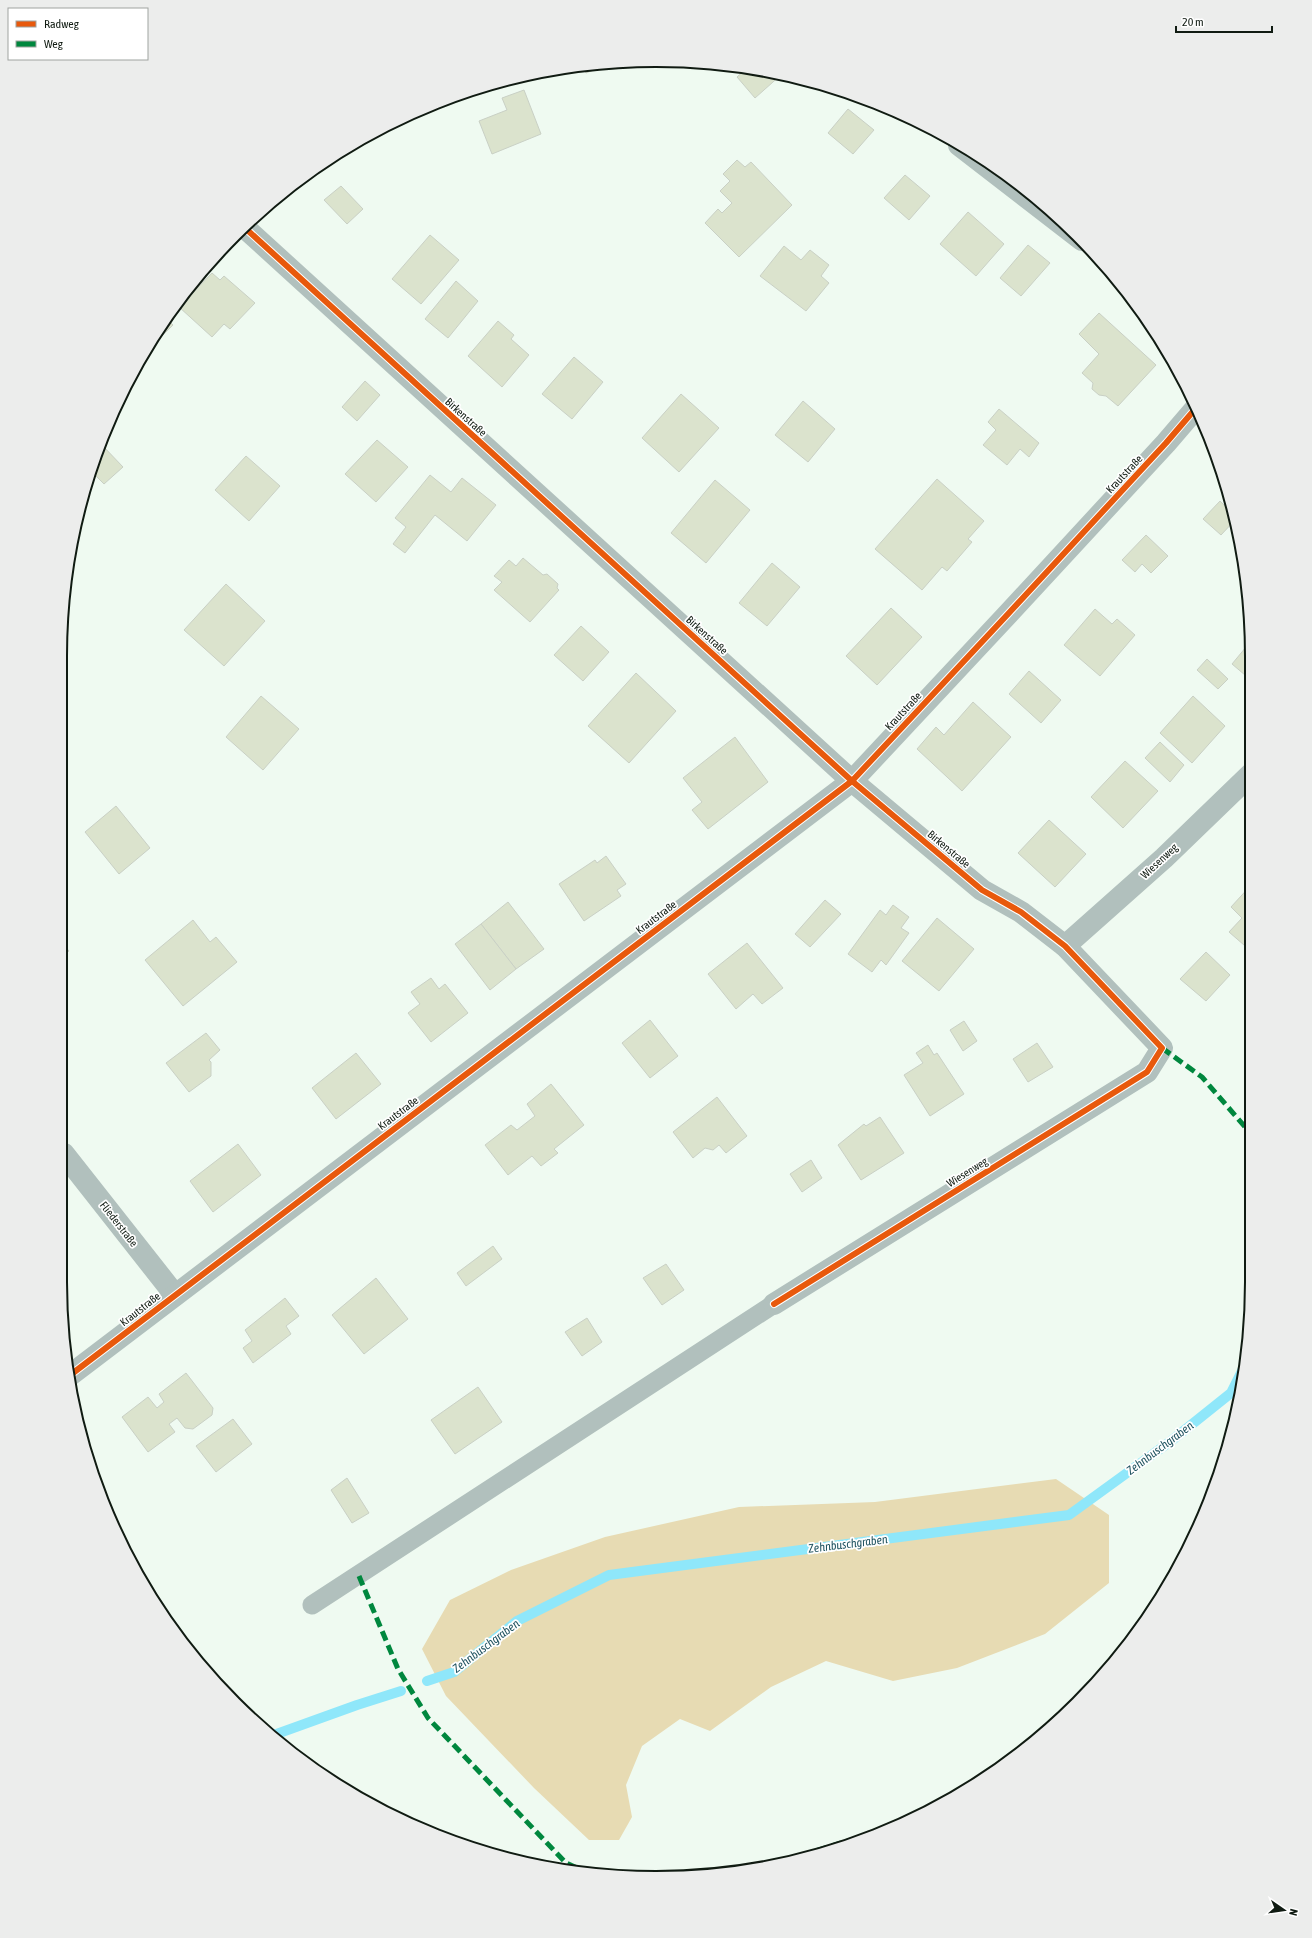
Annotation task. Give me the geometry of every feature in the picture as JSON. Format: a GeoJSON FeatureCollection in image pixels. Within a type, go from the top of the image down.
{"type":"FeatureCollection","features":[{"type":"Feature","properties":{"kind":"street","name":"Birkenstraße"},"geometry":{"type":"LineString","coordinates":[[249,231],[852,781],[982,890],[1021,912],[1065,946],[1162,1048]]}},
{"type":"Feature","properties":{"kind":"street","name":"Krautstraße"},"geometry":{"type":"LineString","coordinates":[[74,1372],[852,781],[1166,443],[1192,413]]}},
{"type":"Feature","properties":{"kind":"street","name":"Wiesenweg"},"geometry":{"type":"LineString","coordinates":[[1065,946],[1164,858],[1245,780]]}},
{"type":"Feature","properties":{"kind":"street","name":"Wiesenweg"},"geometry":{"type":"LineString","coordinates":[[774,1304],[1147,1072],[1162,1048]]}},
{"type":"Feature","properties":{"kind":"street","name":"Fliederstraße"},"geometry":{"type":"LineString","coordinates":[[67,1158],[175,1295]]}},
{"type":"Feature","properties":{"kind":"lane"},"geometry":{"type":"LineString","coordinates":[[312,1606],[774,1304]]}},
{"type":"Feature","properties":{"kind":"shaded area"},"geometry":{"type":"Polygon","coordinates":[[[1056,1479],[1109,1515],[1109,1583],[1045,1634],[957,1668],[893,1681],[826,1661],[771,1687],[710,1731],[680,1719],[642,1746],[626,1785],[632,1817],[619,1840],[589,1840],[534,1788],[446,1696],[422,1649],[450,1600],[511,1570],[605,1537],[739,1507],[875,1502],[1056,1479]]]}},
{"type":"Feature","properties":{"kind":"building"},"geometry":{"type":"Polygon","coordinates":[[[741,73],[776,79],[755,98],[737,77],[741,73]]]}},
{"type":"Feature","properties":{"kind":"building"},"geometry":{"type":"Polygon","coordinates":[[[524,90],[541,134],[492,154],[479,121],[507,110],[502,98],[524,90]]]}},
{"type":"Feature","properties":{"kind":"building"},"geometry":{"type":"Polygon","coordinates":[[[848,109],[874,130],[853,154],[828,133],[848,109]]]}},
{"type":"Feature","properties":{"kind":"building"},"geometry":{"type":"Polygon","coordinates":[[[737,160],[745,167],[751,162],[792,205],[739,257],[705,223],[718,209],[722,213],[732,203],[720,191],[730,181],[723,174],[737,160]]]}},
{"type":"Feature","properties":{"kind":"building"},"geometry":{"type":"Polygon","coordinates":[[[905,175],[930,196],[909,220],[884,198],[905,175]]]}},
{"type":"Feature","properties":{"kind":"building"},"geometry":{"type":"Polygon","coordinates":[[[341,186],[363,209],[347,224],[324,200],[341,186]]]}},
{"type":"Feature","properties":{"kind":"building"},"geometry":{"type":"Polygon","coordinates":[[[968,212],[1004,244],[976,276],[940,244],[968,212]]]}},
{"type":"Feature","properties":{"kind":"building"},"geometry":{"type":"Polygon","coordinates":[[[430,235],[459,260],[421,304],[392,279],[430,235]]]}},
{"type":"Feature","properties":{"kind":"building"},"geometry":{"type":"Polygon","coordinates":[[[1028,245],[1050,263],[1021,296],[1000,278],[1028,245]]]}},
{"type":"Feature","properties":{"kind":"building"},"geometry":{"type":"Polygon","coordinates":[[[784,246],[801,260],[810,250],[829,265],[821,276],[829,283],[806,311],[760,276],[784,246]]]}},
{"type":"Feature","properties":{"kind":"building"},"geometry":{"type":"Polygon","coordinates":[[[212,273],[220,280],[224,276],[255,303],[230,329],[224,324],[212,337],[181,309],[191,295],[212,273]]]}},
{"type":"Feature","properties":{"kind":"building"},"geometry":{"type":"Polygon","coordinates":[[[456,281],[478,301],[448,338],[425,319],[456,281]]]}},
{"type":"Feature","properties":{"kind":"building"},"geometry":{"type":"Polygon","coordinates":[[[1099,313],[1156,365],[1118,406],[1106,396],[1099,395],[1092,389],[1093,383],[1082,373],[1099,354],[1079,334],[1099,313]]]}},
{"type":"Feature","properties":{"kind":"building"},"geometry":{"type":"Polygon","coordinates":[[[498,321],[514,335],[511,339],[529,355],[502,387],[468,356],[498,321]]]}},
{"type":"Feature","properties":{"kind":"building"},"geometry":{"type":"Polygon","coordinates":[[[171,323],[173,325],[161,337],[171,323]]]}},
{"type":"Feature","properties":{"kind":"building"},"geometry":{"type":"Polygon","coordinates":[[[574,357],[603,382],[572,419],[542,394],[574,357]]]}},
{"type":"Feature","properties":{"kind":"building"},"geometry":{"type":"Polygon","coordinates":[[[365,381],[380,395],[357,421],[342,407],[365,381]]]}},
{"type":"Feature","properties":{"kind":"building"},"geometry":{"type":"Polygon","coordinates":[[[681,394],[719,428],[679,472],[642,438],[681,394]]]}},
{"type":"Feature","properties":{"kind":"building"},"geometry":{"type":"Polygon","coordinates":[[[803,401],[835,429],[808,462],[775,435],[803,401]]]}},
{"type":"Feature","properties":{"kind":"building"},"geometry":{"type":"Polygon","coordinates":[[[999,409],[1039,443],[1029,457],[1020,449],[1007,465],[983,445],[996,430],[988,422],[999,409]]]}},
{"type":"Feature","properties":{"kind":"building"},"geometry":{"type":"Polygon","coordinates":[[[377,440],[408,467],[376,502],[345,474],[377,440]]]}},
{"type":"Feature","properties":{"kind":"building"},"geometry":{"type":"Polygon","coordinates":[[[105,448],[123,467],[104,484],[95,475],[105,448]]]}},
{"type":"Feature","properties":{"kind":"building"},"geometry":{"type":"Polygon","coordinates":[[[246,456],[280,486],[249,521],[215,490],[246,456]]]}},
{"type":"Feature","properties":{"kind":"building"},"geometry":{"type":"Polygon","coordinates":[[[430,475],[451,492],[462,478],[496,505],[467,541],[435,515],[405,553],[393,544],[406,527],[395,518],[430,475]]]}},
{"type":"Feature","properties":{"kind":"building"},"geometry":{"type":"Polygon","coordinates":[[[937,479],[984,521],[968,539],[972,542],[947,571],[942,567],[922,590],[875,549],[937,479]]]}},
{"type":"Feature","properties":{"kind":"building"},"geometry":{"type":"Polygon","coordinates":[[[715,480],[750,510],[706,563],[671,533],[715,480]]]}},
{"type":"Feature","properties":{"kind":"building"},"geometry":{"type":"Polygon","coordinates":[[[1220,501],[1226,507],[1230,525],[1221,535],[1203,519],[1220,501]]]}},
{"type":"Feature","properties":{"kind":"building"},"geometry":{"type":"Polygon","coordinates":[[[1146,535],[1168,556],[1151,573],[1142,564],[1135,572],[1122,560],[1146,535]]]}},
{"type":"Feature","properties":{"kind":"building"},"geometry":{"type":"Polygon","coordinates":[[[523,558],[543,575],[547,574],[558,584],[557,588],[559,590],[530,622],[494,590],[502,582],[494,576],[509,560],[516,566],[523,558]]]}},
{"type":"Feature","properties":{"kind":"building"},"geometry":{"type":"Polygon","coordinates":[[[772,563],[800,587],[767,626],[739,603],[772,563]]]}},
{"type":"Feature","properties":{"kind":"building"},"geometry":{"type":"Polygon","coordinates":[[[226,584],[265,621],[224,666],[184,630],[226,584]]]}},
{"type":"Feature","properties":{"kind":"building"},"geometry":{"type":"Polygon","coordinates":[[[891,608],[922,637],[877,685],[846,656],[891,608]]]}},
{"type":"Feature","properties":{"kind":"building"},"geometry":{"type":"Polygon","coordinates":[[[1095,609],[1112,624],[1117,619],[1135,635],[1100,676],[1064,645],[1095,609]]]}},
{"type":"Feature","properties":{"kind":"building"},"geometry":{"type":"Polygon","coordinates":[[[581,626],[609,652],[583,681],[554,655],[581,626]]]}},
{"type":"Feature","properties":{"kind":"building"},"geometry":{"type":"Polygon","coordinates":[[[1245,648],[1245,675],[1232,664],[1245,648]]]}},
{"type":"Feature","properties":{"kind":"building"},"geometry":{"type":"Polygon","coordinates":[[[1207,659],[1228,679],[1218,689],[1197,670],[1207,659]]]}},
{"type":"Feature","properties":{"kind":"building"},"geometry":{"type":"Polygon","coordinates":[[[1029,671],[1061,700],[1041,723],[1009,694],[1029,671]]]}},
{"type":"Feature","properties":{"kind":"building"},"geometry":{"type":"Polygon","coordinates":[[[636,673],[676,711],[629,763],[588,726],[636,673]]]}},
{"type":"Feature","properties":{"kind":"building"},"geometry":{"type":"Polygon","coordinates":[[[261,696],[299,729],[263,770],[226,737],[261,696]]]}},
{"type":"Feature","properties":{"kind":"building"},"geometry":{"type":"Polygon","coordinates":[[[1193,696],[1225,726],[1192,763],[1160,733],[1193,696]]]}},
{"type":"Feature","properties":{"kind":"building"},"geometry":{"type":"Polygon","coordinates":[[[973,702],[1011,737],[962,791],[917,749],[936,727],[944,735],[973,702]]]}},
{"type":"Feature","properties":{"kind":"building"},"geometry":{"type":"Polygon","coordinates":[[[735,737],[768,782],[708,829],[692,810],[702,802],[683,778],[735,737]]]}},
{"type":"Feature","properties":{"kind":"building"},"geometry":{"type":"Polygon","coordinates":[[[1160,742],[1184,765],[1170,782],[1145,758],[1160,742]]]}},
{"type":"Feature","properties":{"kind":"building"},"geometry":{"type":"Polygon","coordinates":[[[1125,761],[1158,791],[1123,828],[1091,797],[1125,761]]]}},
{"type":"Feature","properties":{"kind":"building"},"geometry":{"type":"Polygon","coordinates":[[[116,806],[150,848],[119,874],[85,832],[116,806]]]}},
{"type":"Feature","properties":{"kind":"building"},"geometry":{"type":"Polygon","coordinates":[[[1049,820],[1086,854],[1055,887],[1018,853],[1049,820]]]}},
{"type":"Feature","properties":{"kind":"building"},"geometry":{"type":"Polygon","coordinates":[[[606,856],[626,884],[617,890],[621,896],[584,921],[559,884],[595,860],[597,863],[606,856]]]}},
{"type":"Feature","properties":{"kind":"building"},"geometry":{"type":"Polygon","coordinates":[[[1245,892],[1245,946],[1229,932],[1242,918],[1231,907],[1245,892]]]}},
{"type":"Feature","properties":{"kind":"building"},"geometry":{"type":"Polygon","coordinates":[[[825,900],[841,914],[810,947],[795,934],[825,900]]]}},
{"type":"Feature","properties":{"kind":"building"},"geometry":{"type":"Polygon","coordinates":[[[508,902],[544,949],[516,969],[481,924],[508,902]]]}},
{"type":"Feature","properties":{"kind":"building"},"geometry":{"type":"Polygon","coordinates":[[[893,905],[909,917],[901,928],[909,933],[886,965],[881,960],[872,972],[848,954],[880,910],[886,915],[893,905]]]}},
{"type":"Feature","properties":{"kind":"building"},"geometry":{"type":"Polygon","coordinates":[[[937,918],[974,949],[939,991],[902,961],[937,918]]]}},
{"type":"Feature","properties":{"kind":"building"},"geometry":{"type":"Polygon","coordinates":[[[193,920],[210,942],[216,937],[237,962],[183,1006],[145,960],[193,920]]]}},
{"type":"Feature","properties":{"kind":"building"},"geometry":{"type":"Polygon","coordinates":[[[481,924],[516,969],[490,990],[455,944],[481,924]]]}},
{"type":"Feature","properties":{"kind":"building"},"geometry":{"type":"Polygon","coordinates":[[[747,943],[783,988],[762,1004],[753,994],[736,1009],[708,974],[747,943]]]}},
{"type":"Feature","properties":{"kind":"building"},"geometry":{"type":"Polygon","coordinates":[[[1206,952],[1230,975],[1206,1001],[1180,979],[1206,952]]]}},
{"type":"Feature","properties":{"kind":"building"},"geometry":{"type":"Polygon","coordinates":[[[431,978],[439,989],[445,984],[468,1013],[431,1042],[408,1013],[420,1004],[411,992],[431,978]]]}},
{"type":"Feature","properties":{"kind":"building"},"geometry":{"type":"Polygon","coordinates":[[[650,1020],[678,1056],[650,1078],[622,1043],[650,1020]]]}},
{"type":"Feature","properties":{"kind":"building"},"geometry":{"type":"Polygon","coordinates":[[[964,1021],[977,1041],[963,1051],[950,1030],[964,1021]]]}},
{"type":"Feature","properties":{"kind":"building"},"geometry":{"type":"Polygon","coordinates":[[[206,1033],[220,1050],[209,1060],[211,1062],[211,1076],[189,1092],[166,1063],[206,1033]]]}},
{"type":"Feature","properties":{"kind":"building"},"geometry":{"type":"Polygon","coordinates":[[[1037,1043],[1053,1067],[1028,1082],[1013,1059],[1037,1043]]]}},
{"type":"Feature","properties":{"kind":"building"},"geometry":{"type":"Polygon","coordinates":[[[928,1045],[934,1055],[937,1053],[964,1094],[930,1116],[904,1075],[923,1063],[916,1053],[928,1045]]]}},
{"type":"Feature","properties":{"kind":"building"},"geometry":{"type":"Polygon","coordinates":[[[356,1053],[381,1084],[336,1119],[312,1088],[356,1053]]]}},
{"type":"Feature","properties":{"kind":"building"},"geometry":{"type":"Polygon","coordinates":[[[551,1084],[584,1125],[554,1149],[558,1153],[541,1166],[532,1156],[508,1175],[485,1145],[511,1125],[517,1130],[535,1116],[527,1104],[551,1084]]]}},
{"type":"Feature","properties":{"kind":"building"},"geometry":{"type":"Polygon","coordinates":[[[717,1097],[747,1136],[726,1153],[719,1145],[713,1150],[705,1148],[693,1158],[673,1132],[717,1097]]]}},
{"type":"Feature","properties":{"kind":"building"},"geometry":{"type":"Polygon","coordinates":[[[880,1117],[904,1153],[861,1180],[838,1145],[864,1124],[866,1126],[880,1117]]]}},
{"type":"Feature","properties":{"kind":"building"},"geometry":{"type":"Polygon","coordinates":[[[238,1144],[261,1175],[213,1212],[190,1181],[238,1144]]]}},
{"type":"Feature","properties":{"kind":"building"},"geometry":{"type":"Polygon","coordinates":[[[811,1160],[822,1178],[802,1192],[790,1174],[811,1160]]]}},
{"type":"Feature","properties":{"kind":"building"},"geometry":{"type":"Polygon","coordinates":[[[493,1246],[502,1259],[466,1286],[457,1273],[493,1246]]]}},
{"type":"Feature","properties":{"kind":"building"},"geometry":{"type":"Polygon","coordinates":[[[666,1264],[684,1290],[662,1305],[643,1278],[666,1264]]]}},
{"type":"Feature","properties":{"kind":"building"},"geometry":{"type":"Polygon","coordinates":[[[376,1278],[408,1319],[364,1354],[332,1315],[376,1278]]]}},
{"type":"Feature","properties":{"kind":"building"},"geometry":{"type":"Polygon","coordinates":[[[285,1298],[299,1316],[286,1326],[291,1334],[253,1363],[243,1348],[252,1341],[245,1330],[285,1298]]]}},
{"type":"Feature","properties":{"kind":"building"},"geometry":{"type":"Polygon","coordinates":[[[587,1318],[602,1342],[582,1356],[565,1332],[587,1318]]]}},
{"type":"Feature","properties":{"kind":"building"},"geometry":{"type":"Polygon","coordinates":[[[186,1373],[213,1408],[212,1415],[193,1429],[185,1428],[177,1418],[169,1424],[175,1432],[148,1452],[122,1417],[148,1397],[157,1408],[164,1402],[159,1394],[186,1373]]]}},
{"type":"Feature","properties":{"kind":"building"},"geometry":{"type":"Polygon","coordinates":[[[478,1387],[502,1422],[455,1454],[431,1420],[478,1387]]]}},
{"type":"Feature","properties":{"kind":"building"},"geometry":{"type":"Polygon","coordinates":[[[233,1419],[252,1444],[216,1472],[196,1446],[233,1419]]]}},
{"type":"Feature","properties":{"kind":"building"},"geometry":{"type":"Polygon","coordinates":[[[347,1478],[369,1513],[352,1523],[331,1490],[347,1478]]]}},
{"type":"Feature","properties":{"kind":"waterway","name":"Zehnbuschgraben"},"geometry":{"type":"LineString","coordinates":[[427,1681],[454,1672],[517,1621],[609,1575],[1069,1515],[1171,1441],[1231,1393],[1236,1382]]}},
{"type":"Feature","properties":{"kind":"waterway","name":"Zehnbuschgraben"},"geometry":{"type":"LineString","coordinates":[[278,1733],[401,1691]]}},
{"type":"Feature","properties":{"kind":"marked path"},"geometry":{"type":"LineString","coordinates":[[1162,1048],[1202,1077],[1245,1127]]}},
{"type":"Feature","properties":{"kind":"marked path"},"geometry":{"type":"LineString","coordinates":[[359,1576],[398,1669],[428,1718],[566,1863],[569,1864]]}},
{"type":"Feature","properties":{"kind":"cycle path"},"geometry":{"type":"LineString","coordinates":[[249,231],[852,781],[982,890],[1021,912],[1065,946],[1162,1048],[1147,1072],[774,1304]]}},
{"type":"Feature","properties":{"kind":"cycle path"},"geometry":{"type":"LineString","coordinates":[[74,1372],[852,781],[1166,443],[1192,413]]}}]}
